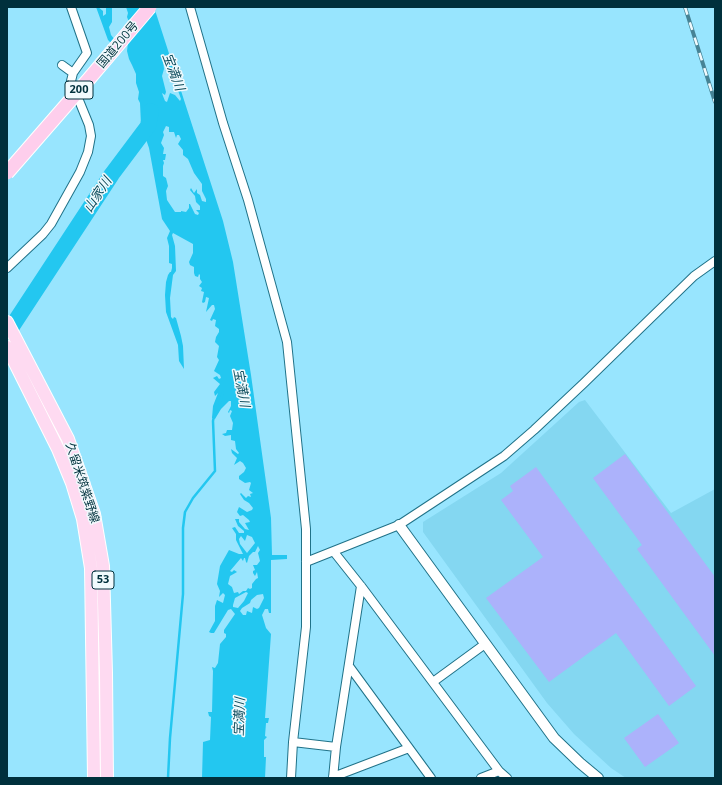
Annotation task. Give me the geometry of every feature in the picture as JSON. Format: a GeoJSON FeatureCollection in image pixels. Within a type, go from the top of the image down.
{"type":"FeatureCollection","features":[{"type":"Feature","properties":{"kind":"highway","name":"国道200号"},"geometry":{"type":"LineString","coordinates":[[7,173],[150,7]]}},
{"type":"Feature","properties":{"kind":"main road","name":"久留米筑紫野線"},"geometry":{"type":"LineString","coordinates":[[7,322],[39,395],[72,483],[83,519],[90,560],[94,778]]}},
{"type":"Feature","properties":{"kind":"main road","name":"久留米筑紫野線"},"geometry":{"type":"LineString","coordinates":[[7,347],[68,439],[94,514],[102,566],[106,673],[107,778]]}},
{"type":"Feature","properties":{"kind":"street"},"geometry":{"type":"LineString","coordinates":[[7,268],[43,234],[51,224],[80,172],[88,152],[91,136],[89,125],[71,81],[73,73],[87,53],[71,7]]}},
{"type":"Feature","properties":{"kind":"street"},"geometry":{"type":"LineString","coordinates":[[190,7],[223,123],[248,200],[287,342],[306,529],[306,626],[293,742],[291,778]]}},
{"type":"Feature","properties":{"kind":"street"},"geometry":{"type":"LineString","coordinates":[[62,65],[73,73]]}},
{"type":"Feature","properties":{"kind":"street"},"geometry":{"type":"LineString","coordinates":[[306,562],[399,525],[504,456],[584,383],[694,276],[715,261]]}},
{"type":"Feature","properties":{"kind":"street"},"geometry":{"type":"LineString","coordinates":[[399,525],[554,738],[580,764],[598,778]]}},
{"type":"Feature","properties":{"kind":"street"},"geometry":{"type":"LineString","coordinates":[[334,552],[434,682],[499,771],[507,778]]}},
{"type":"Feature","properties":{"kind":"street"},"geometry":{"type":"LineString","coordinates":[[361,586],[336,747],[333,778],[409,748]]}},
{"type":"Feature","properties":{"kind":"street"},"geometry":{"type":"LineString","coordinates":[[434,682],[485,644]]}},
{"type":"Feature","properties":{"kind":"street"},"geometry":{"type":"LineString","coordinates":[[349,666],[431,778]]}},
{"type":"Feature","properties":{"kind":"street"},"geometry":{"type":"LineString","coordinates":[[293,742],[336,747]]}},
{"type":"Feature","properties":{"kind":"street"},"geometry":{"type":"LineString","coordinates":[[481,778],[499,771]]}},
{"type":"Feature","properties":{"kind":"shaded area"},"geometry":{"type":"Polygon","coordinates":[[[585,400],[671,513],[715,489],[715,778],[626,778],[611,768],[574,734],[547,703],[423,532],[423,522],[501,473],[579,402],[585,400]]]}},
{"type":"Feature","properties":{"kind":"water"},"geometry":{"type":"Polygon","coordinates":[[[96,7],[103,11],[103,16],[106,14],[106,7],[112,7],[112,22],[109,27],[111,35],[115,40],[111,43],[108,40],[96,7]]]}},
{"type":"Feature","properties":{"kind":"water","name":"宝満川"},"geometry":{"type":"Polygon","coordinates":[[[126,7],[154,7],[223,221],[233,262],[251,375],[271,518],[272,555],[287,555],[287,559],[271,560],[271,613],[269,613],[268,609],[265,609],[262,615],[266,628],[271,634],[265,718],[269,718],[268,723],[266,723],[265,736],[267,737],[264,740],[264,757],[266,757],[265,778],[202,778],[203,742],[210,740],[211,717],[209,716],[208,712],[212,712],[212,667],[215,668],[218,663],[220,644],[226,637],[224,630],[235,614],[231,609],[228,610],[214,633],[209,632],[215,621],[215,606],[217,600],[223,603],[225,595],[223,593],[219,597],[220,591],[217,584],[220,566],[229,550],[243,554],[236,540],[236,534],[232,528],[235,527],[239,533],[244,533],[244,531],[238,526],[235,519],[239,519],[239,522],[245,529],[249,530],[245,523],[250,522],[249,520],[243,515],[240,516],[237,512],[239,507],[247,512],[252,510],[253,508],[240,494],[241,493],[246,498],[248,496],[251,497],[250,494],[253,493],[249,490],[250,482],[245,483],[239,479],[239,476],[246,468],[243,463],[240,461],[234,465],[237,458],[232,453],[231,449],[238,454],[239,453],[236,449],[235,441],[231,440],[231,435],[225,436],[222,434],[226,433],[227,430],[232,430],[233,423],[230,416],[232,411],[230,410],[229,413],[228,412],[231,406],[231,401],[229,401],[221,409],[215,419],[212,418],[213,406],[218,393],[215,396],[214,392],[220,384],[213,378],[217,376],[219,379],[221,378],[220,375],[214,371],[219,360],[217,357],[219,346],[215,342],[219,329],[215,326],[216,320],[210,320],[215,309],[214,305],[212,305],[206,312],[209,298],[206,297],[205,302],[202,302],[204,292],[201,291],[202,288],[199,286],[202,282],[200,275],[199,274],[198,277],[195,276],[194,267],[190,265],[189,262],[193,253],[193,244],[173,233],[176,271],[173,275],[170,298],[171,317],[173,319],[174,317],[176,318],[181,336],[184,369],[179,361],[178,345],[166,312],[166,282],[172,268],[172,264],[169,263],[169,246],[167,238],[170,231],[162,219],[149,148],[141,125],[140,103],[138,99],[139,92],[136,83],[136,74],[127,51],[127,31],[129,22],[127,17],[128,13],[126,7]],[[163,61],[164,69],[162,76],[166,92],[165,95],[162,93],[165,101],[167,102],[170,93],[175,95],[180,101],[181,99],[170,68],[166,62],[163,61]],[[166,126],[163,132],[164,135],[161,143],[164,148],[163,154],[166,154],[165,160],[163,160],[163,176],[166,178],[168,186],[166,191],[167,200],[175,212],[186,212],[190,204],[195,214],[198,215],[199,213],[196,210],[200,210],[200,206],[196,202],[195,196],[190,190],[191,188],[194,193],[197,189],[197,193],[200,195],[202,201],[206,202],[202,191],[202,184],[194,173],[188,159],[183,155],[183,150],[178,144],[181,139],[179,135],[177,135],[176,138],[174,132],[169,132],[169,127],[166,126]],[[247,535],[245,541],[241,536],[239,539],[240,544],[247,553],[255,543],[252,537],[247,535]],[[258,546],[255,552],[249,556],[247,563],[245,558],[243,561],[241,558],[230,571],[232,572],[234,570],[237,572],[230,576],[228,584],[232,587],[234,593],[238,592],[239,594],[246,591],[248,588],[252,588],[252,584],[258,578],[257,572],[255,576],[253,573],[255,570],[253,565],[257,565],[260,561],[258,553],[260,550],[258,546]],[[246,592],[235,598],[233,607],[238,608],[248,593],[246,592]],[[263,594],[257,595],[251,600],[250,603],[240,611],[243,615],[246,615],[247,611],[252,613],[253,607],[257,609],[259,608],[264,598],[263,594]]]}},
{"type":"Feature","properties":{"kind":"building"},"geometry":{"type":"Polygon","coordinates":[[[625,454],[715,577],[715,656],[637,549],[642,545],[593,478],[625,454]]]}},
{"type":"Feature","properties":{"kind":"building"},"geometry":{"type":"Polygon","coordinates":[[[536,467],[696,686],[669,706],[616,633],[549,682],[486,598],[543,557],[501,500],[513,491],[510,486],[536,467]]]}},
{"type":"Feature","properties":{"kind":"building"},"geometry":{"type":"Polygon","coordinates":[[[658,714],[679,743],[645,767],[624,738],[658,714]]]}},
{"type":"Feature","properties":{"kind":"waterway","name":"山家川"},"geometry":{"type":"LineString","coordinates":[[7,334],[112,174],[148,126],[151,111]]}},
{"type":"Feature","properties":{"kind":"waterway"},"geometry":{"type":"LineString","coordinates":[[219,404],[223,393]]}},
{"type":"Feature","properties":{"kind":"waterway"},"geometry":{"type":"LineString","coordinates":[[168,778],[170,738],[183,594],[183,528],[185,512],[193,498],[215,471],[214,416]]}},
{"type":"Feature","properties":{"kind":"railway"},"geometry":{"type":"LineString","coordinates":[[685,7],[715,102]]}}]}
